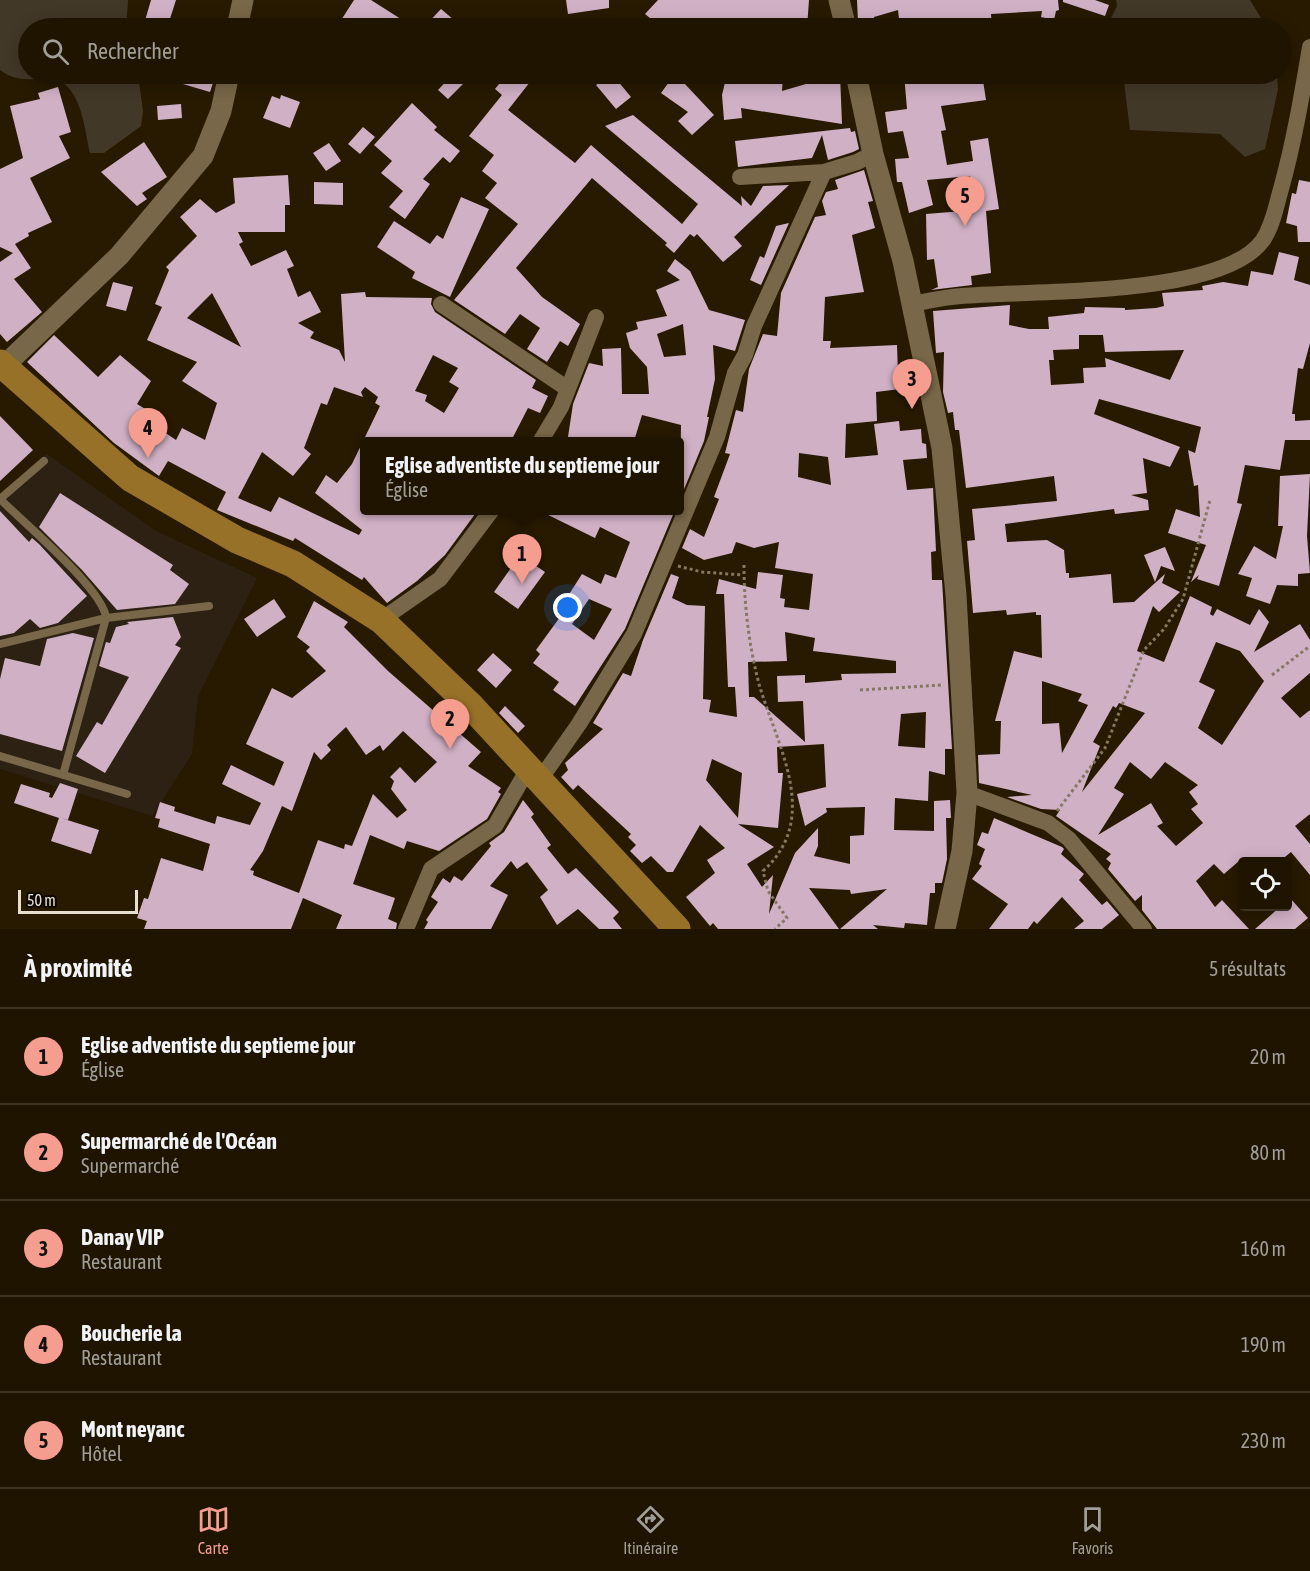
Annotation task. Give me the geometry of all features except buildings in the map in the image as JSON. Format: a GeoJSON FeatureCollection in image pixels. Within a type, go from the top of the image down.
{"type":"FeatureCollection","features":[{"type":"Feature","properties":{"kind":"main road"},"geometry":{"type":"LineString","coordinates":[[2,365],[130,478],[237,540],[293,564],[381,620],[470,705],[677,929]]}},
{"type":"Feature","properties":{"kind":"street"},"geometry":{"type":"LineString","coordinates":[[239,18],[243,0]]}},
{"type":"Feature","properties":{"kind":"street"},"geometry":{"type":"LineString","coordinates":[[838,0],[843,18]]}},
{"type":"Feature","properties":{"kind":"street"},"geometry":{"type":"LineString","coordinates":[[912,303],[959,296],[1063,293],[1167,282],[1223,268],[1246,256],[1263,240],[1272,222],[1302,139],[1310,46]]}},
{"type":"Feature","properties":{"kind":"street"},"geometry":{"type":"LineString","coordinates":[[2,365],[118,256],[203,156],[221,111],[227,84]]}},
{"type":"Feature","properties":{"kind":"street"},"geometry":{"type":"LineString","coordinates":[[858,84],[873,154],[912,303],[942,448],[962,684],[967,794],[962,851],[945,929]]}},
{"type":"Feature","properties":{"kind":"street"},"geometry":{"type":"LineString","coordinates":[[740,177],[824,172],[857,162],[873,154]]}},
{"type":"Feature","properties":{"kind":"street"},"geometry":{"type":"LineString","coordinates":[[406,929],[431,869],[495,826],[533,775],[579,724],[634,634],[717,437],[735,373],[745,355],[754,326],[796,228],[824,172]]}},
{"type":"Feature","properties":{"kind":"street"},"geometry":{"type":"LineString","coordinates":[[441,304],[568,389]]}},
{"type":"Feature","properties":{"kind":"street"},"geometry":{"type":"LineString","coordinates":[[542,437],[568,389],[596,317]]}},
{"type":"Feature","properties":{"kind":"street"},"geometry":{"type":"LineString","coordinates":[[381,620],[440,579],[488,515]]}},
{"type":"Feature","properties":{"kind":"street"},"geometry":{"type":"LineString","coordinates":[[967,794],[1048,823],[1069,839],[1144,929]]}},
{"type":"Feature","properties":{"kind":"lane"},"geometry":{"type":"LineString","coordinates":[[44,461],[0,499],[74,571],[105,607],[106,618],[63,775]]}},
{"type":"Feature","properties":{"kind":"lane"},"geometry":{"type":"LineString","coordinates":[[0,644],[106,618],[209,606]]}},
{"type":"Feature","properties":{"kind":"lane"},"geometry":{"type":"LineString","coordinates":[[0,756],[127,794]]}},
{"type":"Feature","properties":{"kind":"path"},"geometry":{"type":"LineString","coordinates":[[1048,823],[1105,748],[1144,650],[1164,628],[1183,599],[1210,500]]}},
{"type":"Feature","properties":{"kind":"path"},"geometry":{"type":"LineString","coordinates":[[665,562],[702,572],[744,575]]}},
{"type":"Feature","properties":{"kind":"path"},"geometry":{"type":"LineString","coordinates":[[744,566],[747,627],[759,681],[793,787],[792,824],[779,857],[763,871],[768,891],[787,918],[775,929]]}},
{"type":"Feature","properties":{"kind":"path"},"geometry":{"type":"LineString","coordinates":[[1272,675],[1310,646]]}},
{"type":"Feature","properties":{"kind":"path"},"geometry":{"type":"LineString","coordinates":[[860,690],[962,684]]}},
{"type":"Feature","properties":{"kind":"shaded area"},"geometry":{"type":"Polygon","coordinates":[[[0,0],[128,0],[127,18],[18,18],[18,78],[0,70],[0,0]]]}},
{"type":"Feature","properties":{"kind":"shaded area"},"geometry":{"type":"Polygon","coordinates":[[[1116,0],[1250,0],[1261,18],[1111,18],[1117,6],[1116,0]]]}},
{"type":"Feature","properties":{"kind":"shaded area"},"geometry":{"type":"Polygon","coordinates":[[[63,84],[139,84],[143,111],[141,126],[104,153],[90,153],[80,108],[69,88],[63,84]]]}},
{"type":"Feature","properties":{"kind":"shaded area"},"geometry":{"type":"Polygon","coordinates":[[[1124,84],[1278,84],[1265,149],[1245,157],[1220,134],[1130,130],[1124,84]]]}},
{"type":"Feature","properties":{"kind":"shaded area"},"geometry":{"type":"Polygon","coordinates":[[[47,454],[156,531],[257,578],[198,696],[192,754],[152,816],[0,769],[0,498],[47,454]]]}},
{"type":"Feature","properties":{"kind":"place","name":"Mont neyanc"},"geometry":{"type":"Point","coordinates":[965,226]}},
{"type":"Feature","properties":{"kind":"place","name":"Danay VIP"},"geometry":{"type":"Point","coordinates":[912,409]}},
{"type":"Feature","properties":{"kind":"place","name":"Boucherie la"},"geometry":{"type":"Point","coordinates":[148,458]}},
{"type":"Feature","properties":{"kind":"place","name":"Eglise adventiste du septieme jour"},"geometry":{"type":"Point","coordinates":[522,584]}},
{"type":"Feature","properties":{"kind":"place","name":"Supermarché de l'Océan"},"geometry":{"type":"Point","coordinates":[450,749]}}]}
